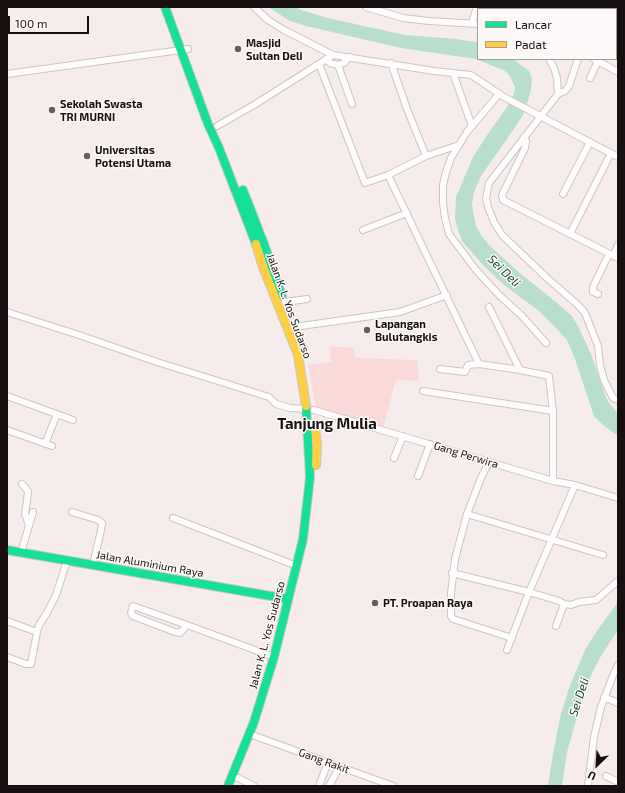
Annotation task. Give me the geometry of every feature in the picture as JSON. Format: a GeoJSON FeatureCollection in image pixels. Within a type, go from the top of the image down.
{"type":"FeatureCollection","features":[{"type":"Feature","properties":{"kind":"main road","name":"Jalan K. L. Yos Sudarso"},"geometry":{"type":"LineString","coordinates":[[165,7],[185,50],[197,71],[204,97],[264,244],[294,327],[305,362],[317,445],[315,493],[308,545],[255,736],[233,783]]}},
{"type":"Feature","properties":{"kind":"main road","name":"Jalan K. L. Yos Sudarso"},"geometry":{"type":"LineString","coordinates":[[171,7],[208,124],[219,148],[263,267],[298,355],[311,410],[310,477],[304,530],[292,600],[254,722],[233,783]]}},
{"type":"Feature","properties":{"kind":"main road","name":"Jalan Aluminium Raya"},"geometry":{"type":"LineString","coordinates":[[7,550],[292,600]]}},
{"type":"Feature","properties":{"kind":"street"},"geometry":{"type":"LineString","coordinates":[[254,7],[268,20],[284,30],[333,55],[434,71],[467,74],[476,77],[502,96],[618,157]]}},
{"type":"Feature","properties":{"kind":"street"},"geometry":{"type":"LineString","coordinates":[[366,7],[403,18],[429,22],[475,24],[477,7]]}},
{"type":"Feature","properties":{"kind":"street"},"geometry":{"type":"LineString","coordinates":[[7,74],[185,50]]}},
{"type":"Feature","properties":{"kind":"street"},"geometry":{"type":"LineString","coordinates":[[217,126],[254,106],[333,55]]}},
{"type":"Feature","properties":{"kind":"street"},"geometry":{"type":"LineString","coordinates":[[326,59],[330,63],[338,64],[344,63],[350,57]]}},
{"type":"Feature","properties":{"kind":"street"},"geometry":{"type":"LineString","coordinates":[[550,60],[557,78],[558,94]]}},
{"type":"Feature","properties":{"kind":"street"},"geometry":{"type":"LineString","coordinates":[[578,60],[569,86],[565,91],[558,94],[489,183],[486,198],[494,222],[502,235],[585,313],[598,346],[600,365],[604,380],[613,398],[618,400]]}},
{"type":"Feature","properties":{"kind":"street"},"geometry":{"type":"LineString","coordinates":[[590,78],[596,60],[606,62],[618,72]]}},
{"type":"Feature","properties":{"kind":"street"},"geometry":{"type":"LineString","coordinates":[[391,63],[407,110],[426,156]]}},
{"type":"Feature","properties":{"kind":"street"},"geometry":{"type":"LineString","coordinates":[[318,64],[365,183],[426,156],[459,145]]}},
{"type":"Feature","properties":{"kind":"street"},"geometry":{"type":"LineString","coordinates":[[338,64],[352,104]]}},
{"type":"Feature","properties":{"kind":"street"},"geometry":{"type":"LineString","coordinates":[[453,73],[472,126]]}},
{"type":"Feature","properties":{"kind":"street"},"geometry":{"type":"LineString","coordinates":[[502,96],[472,126],[451,158],[443,185],[445,218],[449,234],[476,270],[499,295],[522,316],[546,343]]}},
{"type":"Feature","properties":{"kind":"street"},"geometry":{"type":"LineString","coordinates":[[524,137],[526,141],[525,148],[502,198],[504,201],[613,256]]}},
{"type":"Feature","properties":{"kind":"street"},"geometry":{"type":"LineString","coordinates":[[563,194],[590,142]]}},
{"type":"Feature","properties":{"kind":"street"},"geometry":{"type":"LineString","coordinates":[[570,234],[611,153]]}},
{"type":"Feature","properties":{"kind":"street"},"geometry":{"type":"LineString","coordinates":[[388,174],[479,364]]}},
{"type":"Feature","properties":{"kind":"street"},"geometry":{"type":"LineString","coordinates":[[363,230],[407,214]]}},
{"type":"Feature","properties":{"kind":"street"},"geometry":{"type":"LineString","coordinates":[[598,294],[593,292],[594,287],[618,245]]}},
{"type":"Feature","properties":{"kind":"street"},"geometry":{"type":"LineString","coordinates":[[294,327],[400,312],[412,309],[447,295]]}},
{"type":"Feature","properties":{"kind":"street"},"geometry":{"type":"LineString","coordinates":[[285,302],[307,299]]}},
{"type":"Feature","properties":{"kind":"street"},"geometry":{"type":"LineString","coordinates":[[489,307],[520,370]]}},
{"type":"Feature","properties":{"kind":"street","name":"Gang Perwira"},"geometry":{"type":"LineString","coordinates":[[7,312],[154,361],[269,396],[276,404],[290,408],[311,410],[553,481],[575,485],[618,498]]}},
{"type":"Feature","properties":{"kind":"street"},"geometry":{"type":"LineString","coordinates":[[440,369],[465,372],[468,365],[479,364],[549,376],[553,411],[553,481]]}},
{"type":"Feature","properties":{"kind":"street"},"geometry":{"type":"LineString","coordinates":[[423,391],[553,411]]}},
{"type":"Feature","properties":{"kind":"street"},"geometry":{"type":"LineString","coordinates":[[7,396],[73,420]]}},
{"type":"Feature","properties":{"kind":"street"},"geometry":{"type":"LineString","coordinates":[[45,444],[57,414]]}},
{"type":"Feature","properties":{"kind":"street"},"geometry":{"type":"LineString","coordinates":[[7,430],[52,446]]}},
{"type":"Feature","properties":{"kind":"street"},"geometry":{"type":"LineString","coordinates":[[394,458],[403,436]]}},
{"type":"Feature","properties":{"kind":"street"},"geometry":{"type":"LineString","coordinates":[[418,476],[430,444]]}},
{"type":"Feature","properties":{"kind":"street"},"geometry":{"type":"LineString","coordinates":[[489,462],[467,514],[452,573],[452,618],[512,638]]}},
{"type":"Feature","properties":{"kind":"street"},"geometry":{"type":"LineString","coordinates":[[22,484],[28,491],[25,514],[28,525]]}},
{"type":"Feature","properties":{"kind":"street"},"geometry":{"type":"LineString","coordinates":[[507,650],[529,592],[575,485]]}},
{"type":"Feature","properties":{"kind":"street"},"geometry":{"type":"LineString","coordinates":[[21,553],[33,512]]}},
{"type":"Feature","properties":{"kind":"street"},"geometry":{"type":"LineString","coordinates":[[72,512],[98,520],[102,523],[102,530],[93,565]]}},
{"type":"Feature","properties":{"kind":"street"},"geometry":{"type":"LineString","coordinates":[[467,514],[603,555]]}},
{"type":"Feature","properties":{"kind":"street"},"geometry":{"type":"LineString","coordinates":[[173,518],[297,566]]}},
{"type":"Feature","properties":{"kind":"street"},"geometry":{"type":"LineString","coordinates":[[7,657],[26,664],[31,664],[39,625],[48,613],[56,595],[67,561]]}},
{"type":"Feature","properties":{"kind":"street"},"geometry":{"type":"LineString","coordinates":[[452,573],[529,592],[571,605],[579,602],[596,600],[618,581]]}},
{"type":"Feature","properties":{"kind":"street"},"geometry":{"type":"LineString","coordinates":[[556,626],[564,604]]}},
{"type":"Feature","properties":{"kind":"street"},"geometry":{"type":"LineString","coordinates":[[187,625],[180,633],[175,632],[133,616],[132,609],[134,606],[187,625],[274,657]]}},
{"type":"Feature","properties":{"kind":"street"},"geometry":{"type":"LineString","coordinates":[[7,621],[37,632]]}},
{"type":"Feature","properties":{"kind":"street"},"geometry":{"type":"LineString","coordinates":[[588,786],[594,737],[601,707],[618,665]]}},
{"type":"Feature","properties":{"kind":"street"},"geometry":{"type":"LineString","coordinates":[[604,697],[618,703]]}},
{"type":"Feature","properties":{"kind":"street","name":"Gang Rakit"},"geometry":{"type":"LineString","coordinates":[[255,736],[393,786]]}},
{"type":"Feature","properties":{"kind":"street"},"geometry":{"type":"LineString","coordinates":[[318,786],[328,762]]}},
{"type":"Feature","properties":{"kind":"street"},"geometry":{"type":"LineString","coordinates":[[329,786],[340,766]]}},
{"type":"Feature","properties":{"kind":"street"},"geometry":{"type":"LineString","coordinates":[[606,776],[618,782]]}},
{"type":"Feature","properties":{"kind":"street"},"geometry":{"type":"LineString","coordinates":[[233,783],[254,786]]}},
{"type":"Feature","properties":{"kind":"shaded area"},"geometry":{"type":"Polygon","coordinates":[[[330,346],[354,348],[355,358],[417,360],[419,381],[396,380],[383,428],[316,408],[308,365],[331,362],[330,346]]]}},
{"type":"Feature","properties":{"kind":"water"},"geometry":{"type":"Polygon","coordinates":[[[268,7],[295,7],[328,18],[405,35],[476,42],[477,59],[401,48],[290,21],[268,7]]]}},
{"type":"Feature","properties":{"kind":"water","name":"Sei Deli"},"geometry":{"type":"Polygon","coordinates":[[[478,60],[514,60],[529,71],[532,79],[531,90],[524,113],[481,176],[474,192],[472,205],[476,226],[489,245],[522,275],[572,316],[591,354],[607,400],[618,414],[618,436],[594,416],[567,340],[539,311],[504,285],[484,266],[462,241],[458,230],[455,218],[456,197],[473,157],[507,107],[514,93],[515,87],[510,76],[505,71],[478,60]]]}},
{"type":"Feature","properties":{"kind":"water","name":"Sei Deli"},"geometry":{"type":"Polygon","coordinates":[[[618,602],[618,630],[601,656],[584,692],[567,752],[562,786],[548,786],[561,714],[569,688],[586,648],[618,602]]]}},
{"type":"Feature","properties":{"kind":"traffic: fast"},"geometry":{"type":"LineString","coordinates":[[165,7],[208,124],[219,148],[256,244]]}},
{"type":"Feature","properties":{"kind":"traffic: fast"},"geometry":{"type":"LineString","coordinates":[[243,190],[282,296]]}},
{"type":"Feature","properties":{"kind":"traffic: fast"},"geometry":{"type":"LineString","coordinates":[[228,786],[254,722],[274,657],[303,539],[310,477],[306,406]]}},
{"type":"Feature","properties":{"kind":"traffic: fast"},"geometry":{"type":"LineString","coordinates":[[7,550],[288,599]]}},
{"type":"Feature","properties":{"kind":"traffic: slow"},"geometry":{"type":"LineString","coordinates":[[256,244],[263,267],[298,355],[306,406]]}},
{"type":"Feature","properties":{"kind":"traffic: slow"},"geometry":{"type":"LineString","coordinates":[[315,426],[317,445],[316,465]]}},
{"type":"Feature","properties":{"kind":"place","name":"Masjid Sultan Deli"},"geometry":{"type":"Point","coordinates":[238,49]}},
{"type":"Feature","properties":{"kind":"place","name":"Sekolah Swasta TRI MURNI"},"geometry":{"type":"Point","coordinates":[52,110]}},
{"type":"Feature","properties":{"kind":"place","name":"Universitas Potensi Utama"},"geometry":{"type":"Point","coordinates":[87,156]}},
{"type":"Feature","properties":{"kind":"place","name":"Lapangan Bulutangkis"},"geometry":{"type":"Point","coordinates":[367,330]}},
{"type":"Feature","properties":{"kind":"place","name":"PT. Proapan Raya"},"geometry":{"type":"Point","coordinates":[375,603]}},
{"type":"Feature","properties":{"kind":"district","name":"Tanjung Mulia"},"geometry":{"type":"Point","coordinates":[327,424]}}]}
